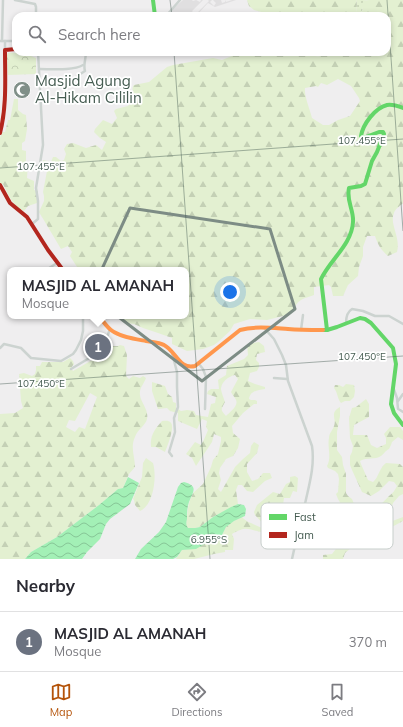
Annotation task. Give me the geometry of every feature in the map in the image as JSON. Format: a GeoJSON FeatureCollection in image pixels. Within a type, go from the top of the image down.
{"type":"FeatureCollection","features":[{"type":"Feature","properties":{"kind":"main road"},"geometry":{"type":"LineString","coordinates":[[153,0],[155,12]]}},
{"type":"Feature","properties":{"kind":"main road"},"geometry":{"type":"LineString","coordinates":[[0,133],[5,98],[5,50],[12,49]]}},
{"type":"Feature","properties":{"kind":"main road"},"geometry":{"type":"LineString","coordinates":[[326,330],[322,279],[325,271],[344,245],[352,227],[353,214],[347,198],[347,193],[349,188],[362,187],[365,184],[369,166],[377,152],[384,133],[379,132],[363,138],[361,136],[361,131],[371,116],[384,106],[394,105],[403,108]]}},
{"type":"Feature","properties":{"kind":"main road"},"geometry":{"type":"LineString","coordinates":[[0,185],[10,203],[27,217],[60,267]]}},
{"type":"Feature","properties":{"kind":"main road"},"geometry":{"type":"LineString","coordinates":[[102,319],[110,329],[116,332],[137,339],[163,344],[171,349],[183,365],[193,368],[232,336],[243,329],[256,327],[326,330],[360,318],[368,321],[395,352],[394,387],[391,402],[394,413],[403,425]]}},
{"type":"Feature","properties":{"kind":"street"},"geometry":{"type":"LineString","coordinates":[[3,0],[2,41],[5,50]]}},
{"type":"Feature","properties":{"kind":"street"},"geometry":{"type":"LineString","coordinates":[[15,0],[35,4],[36,12]]}},
{"type":"Feature","properties":{"kind":"street"},"geometry":{"type":"LineString","coordinates":[[170,12],[180,0]]}},
{"type":"Feature","properties":{"kind":"street"},"geometry":{"type":"LineString","coordinates":[[2,41],[12,40]]}},
{"type":"Feature","properties":{"kind":"street"},"geometry":{"type":"LineString","coordinates":[[32,224],[38,219],[36,188],[43,145],[38,56]]}},
{"type":"Feature","properties":{"kind":"street"},"geometry":{"type":"LineString","coordinates":[[80,83],[77,76],[85,71],[84,65],[86,56]]}},
{"type":"Feature","properties":{"kind":"street"},"geometry":{"type":"LineString","coordinates":[[39,69],[67,68],[84,65]]}},
{"type":"Feature","properties":{"kind":"street"},"geometry":{"type":"LineString","coordinates":[[0,98],[5,98]]}},
{"type":"Feature","properties":{"kind":"street"},"geometry":{"type":"LineString","coordinates":[[51,267],[57,263]]}},
{"type":"Feature","properties":{"kind":"street"},"geometry":{"type":"LineString","coordinates":[[346,323],[349,311],[354,309],[375,316],[389,316],[403,324]]}},
{"type":"Feature","properties":{"kind":"street"},"geometry":{"type":"LineString","coordinates":[[301,330],[303,315]]}},
{"type":"Feature","properties":{"kind":"street"},"geometry":{"type":"LineString","coordinates":[[0,348],[4,344],[20,347],[31,358],[63,360],[73,354],[80,344],[83,319]]}},
{"type":"Feature","properties":{"kind":"street"},"geometry":{"type":"LineString","coordinates":[[264,328],[271,334],[277,344],[286,365],[287,379],[312,446],[314,460],[305,503]]}},
{"type":"Feature","properties":{"kind":"street"},"geometry":{"type":"LineString","coordinates":[[71,369],[91,357],[101,354],[110,329]]}},
{"type":"Feature","properties":{"kind":"street"},"geometry":{"type":"LineString","coordinates":[[171,349],[177,372],[176,387],[178,402],[174,421],[175,432],[169,452],[172,456]]}},
{"type":"Feature","properties":{"kind":"street"},"geometry":{"type":"LineString","coordinates":[[199,364],[206,377],[206,409]]}},
{"type":"Feature","properties":{"kind":"street"},"geometry":{"type":"LineString","coordinates":[[274,378],[287,379]]}},
{"type":"Feature","properties":{"kind":"street"},"geometry":{"type":"LineString","coordinates":[[394,387],[398,401],[398,408],[403,412]]}},
{"type":"Feature","properties":{"kind":"street"},"geometry":{"type":"LineString","coordinates":[[398,401],[403,394]]}},
{"type":"Feature","properties":{"kind":"street"},"geometry":{"type":"LineString","coordinates":[[292,559],[294,549]]}},
{"type":"Feature","properties":{"kind":"highlighted area"},"geometry":{"type":"Polygon","coordinates":[[[130,208],[270,229],[295,309],[202,381],[90,295],[130,208]]]}},
{"type":"Feature","properties":{"kind":"shaded area"},"geometry":{"type":"Polygon","coordinates":[[[183,0],[196,0],[200,2],[203,0],[192,11],[193,12],[171,12],[183,0]]]}},
{"type":"Feature","properties":{"kind":"shaded area"},"geometry":{"type":"Polygon","coordinates":[[[208,0],[212,0],[210,2],[214,6],[216,3],[213,0],[221,0],[222,3],[225,2],[225,0],[226,2],[236,0],[215,7],[208,3],[198,12],[209,1],[208,0]]]}},
{"type":"Feature","properties":{"kind":"green space"},"geometry":{"type":"Polygon","coordinates":[[[247,0],[356,0],[357,5],[356,12],[261,12],[254,10],[249,6],[247,0]]]}},
{"type":"Feature","properties":{"kind":"green space"},"geometry":{"type":"Polygon","coordinates":[[[356,0],[369,0],[363,1],[363,8],[361,12],[356,12],[356,0]]]}},
{"type":"Feature","properties":{"kind":"green space"},"geometry":{"type":"Polygon","coordinates":[[[403,0],[403,203],[395,210],[393,217],[398,241],[397,252],[388,256],[383,252],[375,236],[367,236],[363,247],[363,256],[359,267],[358,276],[348,285],[343,296],[333,296],[329,285],[314,287],[314,295],[300,301],[295,306],[291,314],[267,320],[250,319],[234,324],[230,331],[218,342],[203,349],[187,351],[172,344],[172,338],[134,324],[127,323],[120,319],[189,319],[189,267],[77,267],[70,256],[72,252],[68,246],[61,249],[39,212],[44,201],[43,192],[47,171],[42,167],[43,160],[51,162],[53,157],[56,157],[61,161],[64,160],[66,154],[64,149],[67,144],[73,143],[86,148],[96,145],[102,150],[106,142],[94,132],[95,129],[103,120],[112,124],[117,118],[114,111],[116,109],[128,106],[135,97],[132,89],[134,85],[149,82],[167,67],[213,58],[222,60],[232,56],[391,56],[391,12],[361,12],[363,9],[363,1],[403,0]],[[338,79],[327,85],[321,83],[318,87],[305,88],[306,99],[312,118],[323,125],[329,125],[350,116],[360,101],[351,86],[338,79]]]}},
{"type":"Feature","properties":{"kind":"green space"},"geometry":{"type":"Polygon","coordinates":[[[8,53],[12,53],[12,56],[31,56],[36,58],[36,74],[8,75],[8,53]]]}},
{"type":"Feature","properties":{"kind":"green space"},"geometry":{"type":"Polygon","coordinates":[[[14,99],[18,99],[18,110],[26,115],[27,129],[25,141],[22,143],[22,150],[26,151],[26,163],[28,164],[27,178],[34,181],[34,190],[38,191],[37,203],[28,206],[24,211],[14,203],[3,184],[1,185],[0,183],[0,138],[2,132],[5,132],[8,120],[10,120],[14,99]]]}},
{"type":"Feature","properties":{"kind":"green space"},"geometry":{"type":"Polygon","coordinates":[[[259,342],[264,346],[265,352],[257,354],[256,360],[259,363],[259,367],[257,371],[250,373],[248,381],[265,387],[265,389],[257,390],[251,394],[249,399],[257,401],[257,404],[254,404],[243,413],[232,426],[233,433],[240,439],[238,448],[233,456],[226,459],[220,468],[219,473],[221,480],[218,489],[221,492],[235,467],[250,453],[251,446],[254,442],[259,445],[257,453],[247,464],[247,472],[252,481],[258,479],[263,473],[270,473],[272,478],[265,481],[253,492],[247,491],[242,485],[238,485],[236,490],[238,504],[213,517],[200,527],[188,528],[186,525],[190,500],[193,493],[203,484],[213,460],[218,454],[221,437],[214,434],[212,442],[196,466],[192,458],[186,454],[195,442],[201,445],[208,430],[206,427],[207,421],[202,419],[197,429],[178,421],[178,413],[170,411],[167,408],[158,409],[152,391],[152,382],[165,386],[168,394],[172,397],[173,402],[176,403],[176,408],[181,411],[194,411],[196,415],[208,417],[211,404],[215,403],[216,397],[207,394],[208,391],[211,389],[219,389],[218,380],[226,375],[227,366],[244,359],[248,355],[247,344],[259,342]],[[235,375],[230,377],[221,386],[225,402],[222,409],[226,416],[237,402],[231,392],[238,379],[235,375]]]}},
{"type":"Feature","properties":{"kind":"green space"},"geometry":{"type":"Polygon","coordinates":[[[112,346],[124,346],[127,355],[126,376],[129,379],[133,376],[140,378],[143,376],[146,378],[140,393],[147,413],[147,419],[136,434],[134,441],[133,448],[135,467],[129,474],[123,488],[118,489],[57,537],[31,552],[25,559],[0,559],[0,414],[15,413],[23,408],[19,374],[24,373],[32,376],[35,374],[36,366],[40,366],[42,362],[63,362],[70,358],[74,364],[71,368],[73,371],[108,351],[112,346]],[[90,393],[75,421],[69,420],[66,427],[75,432],[79,427],[85,429],[97,397],[90,393]]]}},
{"type":"Feature","properties":{"kind":"green space"},"geometry":{"type":"Polygon","coordinates":[[[346,384],[354,385],[354,397],[350,401],[341,403],[334,388],[335,385],[343,387],[346,384]]]}},
{"type":"Feature","properties":{"kind":"green space"},"geometry":{"type":"Polygon","coordinates":[[[366,399],[369,404],[369,417],[354,425],[353,435],[367,435],[371,445],[377,448],[386,444],[384,434],[390,427],[400,427],[403,431],[403,440],[398,437],[392,442],[389,449],[381,456],[360,461],[368,480],[373,482],[386,463],[400,464],[403,467],[403,494],[393,503],[382,503],[393,493],[397,486],[394,482],[389,481],[379,491],[371,496],[362,492],[350,465],[350,456],[353,446],[350,438],[349,418],[352,408],[356,407],[366,399]]]}},
{"type":"Feature","properties":{"kind":"green space"},"geometry":{"type":"Polygon","coordinates":[[[340,407],[337,432],[337,450],[342,457],[346,474],[346,493],[354,503],[340,503],[336,494],[338,492],[338,474],[327,466],[329,459],[329,436],[335,423],[334,414],[340,407]]]}},
{"type":"Feature","properties":{"kind":"green space"},"geometry":{"type":"Polygon","coordinates":[[[162,421],[169,421],[172,425],[170,438],[165,452],[156,447],[151,447],[153,433],[162,421]]]}},
{"type":"Feature","properties":{"kind":"green space"},"geometry":{"type":"Polygon","coordinates":[[[146,458],[153,463],[155,475],[151,497],[145,508],[140,511],[135,505],[133,499],[142,477],[143,463],[146,458]]]}},
{"type":"Feature","properties":{"kind":"green space"},"geometry":{"type":"Polygon","coordinates":[[[295,476],[298,478],[297,492],[293,491],[290,498],[284,498],[283,503],[261,503],[261,522],[254,512],[257,505],[273,492],[280,494],[286,484],[290,482],[290,477],[295,476]]]}},
{"type":"Feature","properties":{"kind":"green space"},"geometry":{"type":"Polygon","coordinates":[[[242,517],[261,528],[261,532],[246,529],[232,534],[234,539],[233,550],[225,550],[225,552],[194,559],[176,559],[182,550],[196,548],[221,537],[226,527],[230,523],[242,517]]]}},
{"type":"Feature","properties":{"kind":"green space"},"geometry":{"type":"Polygon","coordinates":[[[403,517],[403,521],[393,526],[393,521],[403,517]]]}},
{"type":"Feature","properties":{"kind":"green space"},"geometry":{"type":"Polygon","coordinates":[[[336,549],[350,549],[345,553],[343,559],[323,559],[323,555],[332,554],[336,549]]]}},
{"type":"Feature","properties":{"kind":"water"},"geometry":{"type":"Polygon","coordinates":[[[128,477],[139,483],[130,504],[110,519],[106,524],[100,539],[82,559],[25,559],[31,552],[57,537],[118,489],[123,488],[128,477]]]}},
{"type":"Feature","properties":{"kind":"water"},"geometry":{"type":"Polygon","coordinates":[[[184,482],[192,485],[194,490],[187,508],[186,524],[188,528],[200,527],[213,517],[238,504],[244,505],[246,509],[245,516],[226,527],[221,537],[218,539],[206,543],[196,549],[182,550],[177,557],[173,559],[135,559],[141,549],[159,532],[166,522],[178,487],[184,482]]]}},
{"type":"Feature","properties":{"kind":"traffic: fast"},"geometry":{"type":"LineString","coordinates":[[153,0],[154,12]]}},
{"type":"Feature","properties":{"kind":"traffic: fast"},"geometry":{"type":"LineString","coordinates":[[327,330],[321,279],[345,245],[352,230],[353,218],[348,197],[349,188],[365,184],[372,161],[384,134],[383,132],[379,132],[363,138],[361,136],[362,131],[370,117],[378,109],[387,105],[403,108]]}},
{"type":"Feature","properties":{"kind":"traffic: fast"},"geometry":{"type":"LineString","coordinates":[[323,330],[337,327],[360,318],[365,319],[371,323],[393,348],[396,364],[391,404],[394,413],[403,425]]}},
{"type":"Feature","properties":{"kind":"traffic: slow"},"geometry":{"type":"LineString","coordinates":[[101,319],[111,330],[119,334],[162,344],[168,348],[181,363],[190,366],[195,366],[240,330],[252,328],[323,330]]}},
{"type":"Feature","properties":{"kind":"traffic: jam"},"geometry":{"type":"LineString","coordinates":[[0,133],[5,102],[5,50],[12,49]]}},
{"type":"Feature","properties":{"kind":"traffic: jam"},"geometry":{"type":"LineString","coordinates":[[0,185],[10,203],[27,217],[61,267]]}},
{"type":"Feature","properties":{"kind":"place","name":"Masjid Agung Al-Hikam Cililin"},"geometry":{"type":"Point","coordinates":[22,90]}},
{"type":"Feature","properties":{"kind":"place","name":"MASJID AL AMANAH"},"geometry":{"type":"Point","coordinates":[98,347]}}]}
